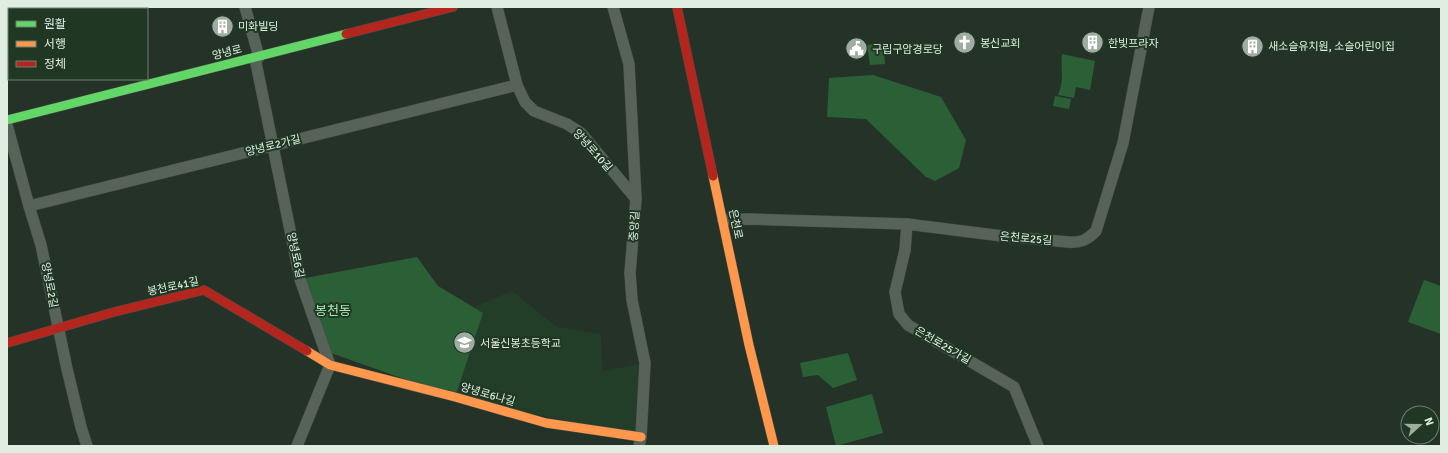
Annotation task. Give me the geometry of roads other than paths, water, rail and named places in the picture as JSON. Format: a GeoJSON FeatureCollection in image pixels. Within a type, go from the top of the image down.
{"type":"FeatureCollection","features":[{"type":"Feature","properties":{"kind":"main road","name":"양녕로"},"geometry":{"type":"LineString","coordinates":[[7,120],[453,7]]}},
{"type":"Feature","properties":{"kind":"main road","name":"은천로"},"geometry":{"type":"LineString","coordinates":[[677,7],[749,345],[774,446]]}},
{"type":"Feature","properties":{"kind":"main road","name":"봉천로41길"},"geometry":{"type":"LineString","coordinates":[[7,343],[114,312],[204,290],[330,365]]}},
{"type":"Feature","properties":{"kind":"main road","name":"양녕로6나길"},"geometry":{"type":"LineString","coordinates":[[330,365],[455,397],[546,424],[640,442]]}},
{"type":"Feature","properties":{"kind":"street","name":"양녕로6길"},"geometry":{"type":"LineString","coordinates":[[245,7],[257,57],[272,145],[300,279],[330,365]]}},
{"type":"Feature","properties":{"kind":"street","name":"양녕로10길"},"geometry":{"type":"LineString","coordinates":[[497,7],[517,85],[525,102],[534,111],[567,124],[581,133],[636,199]]}},
{"type":"Feature","properties":{"kind":"street","name":"중앙길"},"geometry":{"type":"LineString","coordinates":[[613,7],[629,64],[636,199],[630,273],[632,300],[644,363],[640,442]]}},
{"type":"Feature","properties":{"kind":"street","name":"은천로25길"},"geometry":{"type":"LineString","coordinates":[[723,220],[754,219],[907,224],[1002,236],[1074,242],[1088,239],[1096,230],[1123,144],[1149,7]]}},
{"type":"Feature","properties":{"kind":"street","name":"양녕로2가길"},"geometry":{"type":"LineString","coordinates":[[29,206],[517,85]]}},
{"type":"Feature","properties":{"kind":"street","name":"양녕로2길"},"geometry":{"type":"LineString","coordinates":[[7,125],[41,244],[58,328],[81,427],[87,446]]}},
{"type":"Feature","properties":{"kind":"street","name":"은천로25가길"},"geometry":{"type":"LineString","coordinates":[[907,224],[905,250],[895,292],[898,314],[908,325],[1014,387],[1038,446]]}},
{"type":"Feature","properties":{"kind":"street"},"geometry":{"type":"LineString","coordinates":[[297,446],[330,365]]}},
{"type":"Feature","properties":{"kind":"place","name":"미화빌딩"},"geometry":{"type":"Point","coordinates":[223,26]}},
{"type":"Feature","properties":{"kind":"place","name":"봉신교회"},"geometry":{"type":"Point","coordinates":[965,43]}},
{"type":"Feature","properties":{"kind":"place","name":"한빛프라자"},"geometry":{"type":"Point","coordinates":[1092,43]}},
{"type":"Feature","properties":{"kind":"place","name":"새소슬유치원, 소슬어린이집"},"geometry":{"type":"Point","coordinates":[1252,46]}},
{"type":"Feature","properties":{"kind":"place","name":"구립구암경로당"},"geometry":{"type":"Point","coordinates":[857,49]}},
{"type":"Feature","properties":{"kind":"place","name":"서울신봉초등학교"},"geometry":{"type":"Point","coordinates":[464,343]}},
{"type":"Feature","properties":{"kind":"district","name":"봉천동"},"geometry":{"type":"Point","coordinates":[333,310]}}]}
